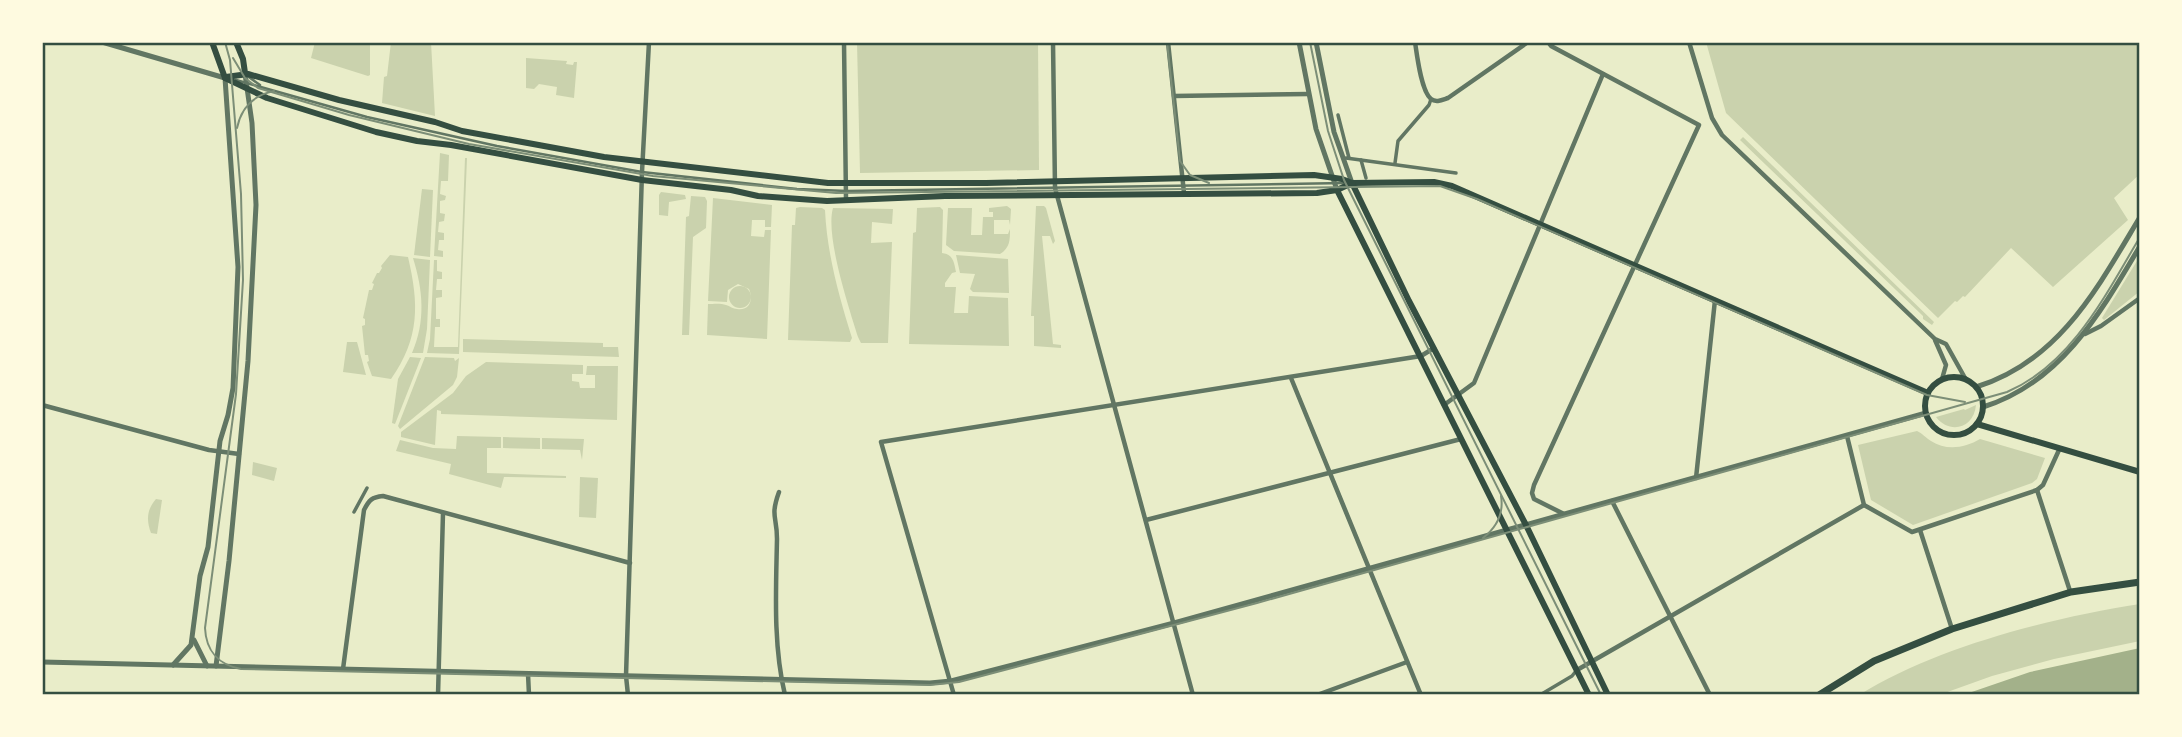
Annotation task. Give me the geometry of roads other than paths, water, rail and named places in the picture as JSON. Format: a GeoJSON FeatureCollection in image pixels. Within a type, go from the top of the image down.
{"type":"FeatureCollection","features":[{"type":"Feature","properties":{"kind":"main road"},"geometry":{"type":"LineString","coordinates":[[212,42],[225,78],[364,128],[417,141],[461,146],[642,180],[783,198],[827,201],[1055,188],[1183,185],[1317,193],[1334,183],[1352,183]]}},
{"type":"Feature","properties":{"kind":"main road"},"geometry":{"type":"LineString","coordinates":[[236,42],[245,73]]}},
{"type":"Feature","properties":{"kind":"main road"},"geometry":{"type":"LineString","coordinates":[[225,78],[245,73],[462,131],[642,163],[847,187],[1055,188],[1183,185],[1314,175],[1334,183],[1434,182],[1452,186],[1928,393]]}},
{"type":"Feature","properties":{"kind":"main road"},"geometry":{"type":"LineString","coordinates":[[1334,183],[1589,695]]}},
{"type":"Feature","properties":{"kind":"main road"},"geometry":{"type":"LineString","coordinates":[[1352,183],[1526,525],[1608,695]]}},
{"type":"Feature","properties":{"kind":"main road"},"geometry":{"type":"LineString","coordinates":[[1942,379],[1965,379],[1976,387],[1982,396],[1983,407],[1977,424],[1963,433],[1946,434],[1932,425],[1926,413],[1926,401],[1928,393],[1942,379]]}},
{"type":"Feature","properties":{"kind":"main road"},"geometry":{"type":"LineString","coordinates":[[1977,424],[2140,472]]}},
{"type":"Feature","properties":{"kind":"main road"},"geometry":{"type":"LineString","coordinates":[[1819,695],[1874,661],[1952,629],[2071,592],[2140,582]]}},
{"type":"Feature","properties":{"kind":"street"},"geometry":{"type":"LineString","coordinates":[[102,42],[225,78],[238,293],[233,388],[219,450],[208,547],[200,576],[193,637],[188,650],[173,666]]}},
{"type":"Feature","properties":{"kind":"street"},"geometry":{"type":"LineString","coordinates":[[628,695],[626,676],[642,163],[649,42]]}},
{"type":"Feature","properties":{"kind":"street"},"geometry":{"type":"LineString","coordinates":[[844,42],[846,199]]}},
{"type":"Feature","properties":{"kind":"street"},"geometry":{"type":"LineString","coordinates":[[1053,42],[1055,188],[1193,695]]}},
{"type":"Feature","properties":{"kind":"street"},"geometry":{"type":"LineString","coordinates":[[1168,42],[1183,185]]}},
{"type":"Feature","properties":{"kind":"street"},"geometry":{"type":"LineString","coordinates":[[1299,42],[1308,94],[1334,183]]}},
{"type":"Feature","properties":{"kind":"street"},"geometry":{"type":"LineString","coordinates":[[1316,42],[1334,132],[1352,183]]}},
{"type":"Feature","properties":{"kind":"street"},"geometry":{"type":"LineString","coordinates":[[1415,42],[1425,89],[1431,99],[1438,102],[1448,98],[1528,42]]}},
{"type":"Feature","properties":{"kind":"street"},"geometry":{"type":"LineString","coordinates":[[1548,42],[1699,125],[1534,485],[1534,499],[1564,514]]}},
{"type":"Feature","properties":{"kind":"street"},"geometry":{"type":"LineString","coordinates":[[1689,42],[1712,118],[1722,135],[1935,339],[1946,344],[1965,379]]}},
{"type":"Feature","properties":{"kind":"street"},"geometry":{"type":"LineString","coordinates":[[216,666],[248,361],[256,205],[245,73]]}},
{"type":"Feature","properties":{"kind":"street"},"geometry":{"type":"LineString","coordinates":[[1444,405],[1474,383],[1603,74]]}},
{"type":"Feature","properties":{"kind":"street"},"geometry":{"type":"LineString","coordinates":[[1174,96],[1308,94]]}},
{"type":"Feature","properties":{"kind":"street"},"geometry":{"type":"LineString","coordinates":[[1395,163],[1398,141],[1429,105],[1431,99]]}},
{"type":"Feature","properties":{"kind":"street"},"geometry":{"type":"LineString","coordinates":[[1338,115],[1348,158],[1456,173]]}},
{"type":"Feature","properties":{"kind":"street"},"geometry":{"type":"LineString","coordinates":[[1362,160],[1366,178]]}},
{"type":"Feature","properties":{"kind":"street"},"geometry":{"type":"LineString","coordinates":[[1976,387],[2014,372],[2034,359],[2057,338],[2105,275],[2140,217]]}},
{"type":"Feature","properties":{"kind":"street"},"geometry":{"type":"LineString","coordinates":[[1983,407],[2024,390],[2062,359],[2085,334],[2140,246]]}},
{"type":"Feature","properties":{"kind":"street"},"geometry":{"type":"LineString","coordinates":[[2085,334],[2140,298]]}},
{"type":"Feature","properties":{"kind":"street"},"geometry":{"type":"LineString","coordinates":[[1696,478],[1715,300]]}},
{"type":"Feature","properties":{"kind":"street"},"geometry":{"type":"LineString","coordinates":[[1935,339],[1945,365],[1942,379]]}},
{"type":"Feature","properties":{"kind":"street"},"geometry":{"type":"LineString","coordinates":[[954,695],[881,442],[1421,356],[1434,348]]}},
{"type":"Feature","properties":{"kind":"street"},"geometry":{"type":"LineString","coordinates":[[1291,378],[1421,695]]}},
{"type":"Feature","properties":{"kind":"street"},"geometry":{"type":"LineString","coordinates":[[42,405],[209,450],[239,454]]}},
{"type":"Feature","properties":{"kind":"street"},"geometry":{"type":"LineString","coordinates":[[42,662],[781,680],[930,683],[951,681],[1368,570],[1926,413]]}},
{"type":"Feature","properties":{"kind":"street"},"geometry":{"type":"LineString","coordinates":[[1847,436],[1864,505],[1912,532],[2037,491],[2043,485],[2059,450]]}},
{"type":"Feature","properties":{"kind":"street"},"geometry":{"type":"LineString","coordinates":[[1146,520],[1461,439]]}},
{"type":"Feature","properties":{"kind":"street"},"geometry":{"type":"LineString","coordinates":[[354,512],[368,488]]}},
{"type":"Feature","properties":{"kind":"street"},"geometry":{"type":"LineString","coordinates":[[2037,491],[2071,592]]}},
{"type":"Feature","properties":{"kind":"street"},"geometry":{"type":"LineString","coordinates":[[779,492],[773,517],[777,531],[776,602],[781,680],[785,695]]}},
{"type":"Feature","properties":{"kind":"street"},"geometry":{"type":"LineString","coordinates":[[343,669],[364,510],[369,500],[376,496],[630,563]]}},
{"type":"Feature","properties":{"kind":"street"},"geometry":{"type":"LineString","coordinates":[[1612,501],[1710,695]]}},
{"type":"Feature","properties":{"kind":"street"},"geometry":{"type":"LineString","coordinates":[[1540,695],[1572,676],[1577,670],[1864,505]]}},
{"type":"Feature","properties":{"kind":"street"},"geometry":{"type":"LineString","coordinates":[[438,695],[443,513]]}},
{"type":"Feature","properties":{"kind":"street"},"geometry":{"type":"LineString","coordinates":[[1920,530],[1952,629]]}},
{"type":"Feature","properties":{"kind":"street"},"geometry":{"type":"LineString","coordinates":[[193,637],[207,666]]}},
{"type":"Feature","properties":{"kind":"street"},"geometry":{"type":"LineString","coordinates":[[1317,695],[1407,662]]}},
{"type":"Feature","properties":{"kind":"street"},"geometry":{"type":"LineString","coordinates":[[528,674],[529,695]]}},
{"type":"Feature","properties":{"kind":"lane"},"geometry":{"type":"LineString","coordinates":[[245,73],[266,88]]}},
{"type":"Feature","properties":{"kind":"lane"},"geometry":{"type":"LineString","coordinates":[[248,87],[266,88],[446,136],[642,172],[790,188],[847,187]]}},
{"type":"Feature","properties":{"kind":"lane"},"geometry":{"type":"LineString","coordinates":[[446,136],[462,131]]}},
{"type":"Feature","properties":{"kind":"tram line"},"geometry":{"type":"LineString","coordinates":[[225,42],[230,60],[241,194],[243,280],[236,394],[205,628],[208,644],[215,656],[226,664],[241,669],[930,685],[959,682],[1257,603],[2007,392],[2030,380],[2069,346],[2100,304],[2140,237]]}},
{"type":"Feature","properties":{"kind":"tram line"},"geometry":{"type":"LineString","coordinates":[[1167,42],[1180,161],[1190,175],[1209,183]]}},
{"type":"Feature","properties":{"kind":"tram line"},"geometry":{"type":"LineString","coordinates":[[1310,42],[1328,131],[1344,180],[1601,695]]}},
{"type":"Feature","properties":{"kind":"tram line"},"geometry":{"type":"LineString","coordinates":[[233,58],[245,78],[258,88],[349,115],[469,144],[653,176],[836,193],[1440,186],[1477,199],[1927,395],[1965,402]]}},
{"type":"Feature","properties":{"kind":"tram line"},"geometry":{"type":"LineString","coordinates":[[237,128],[245,109],[255,99],[274,91]]}},
{"type":"Feature","properties":{"kind":"tram line"},"geometry":{"type":"LineString","coordinates":[[1483,538],[1498,520],[1501,496]]}}]}
